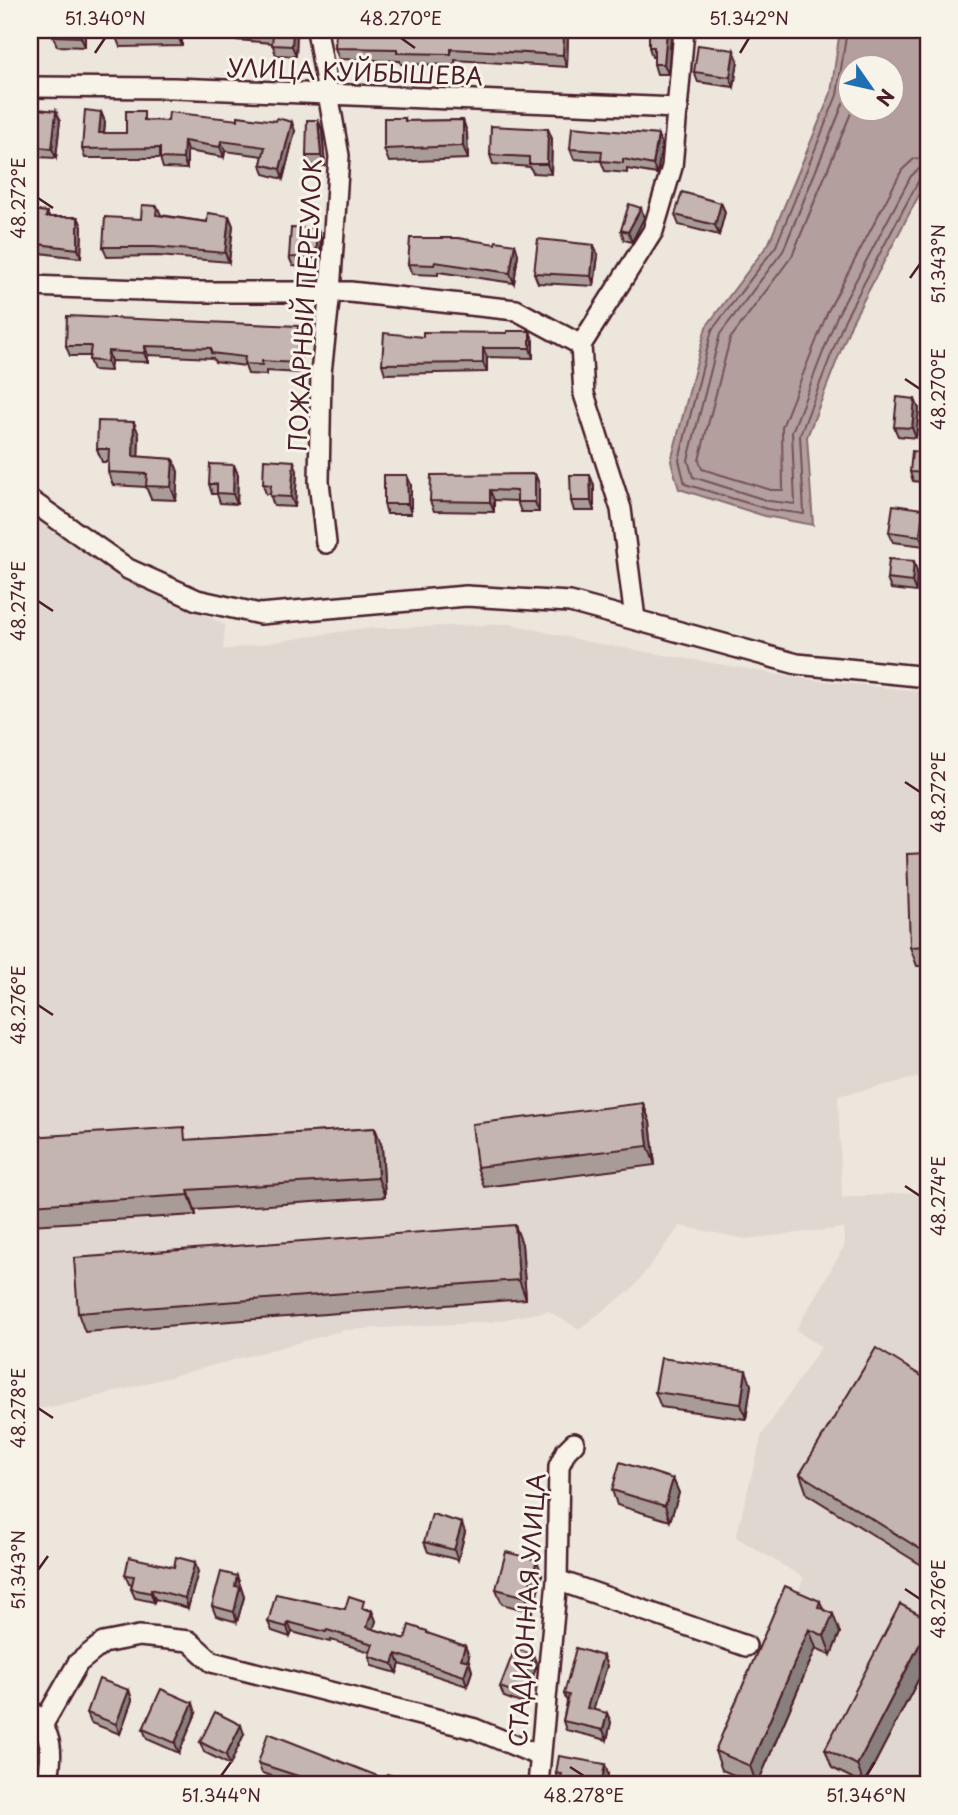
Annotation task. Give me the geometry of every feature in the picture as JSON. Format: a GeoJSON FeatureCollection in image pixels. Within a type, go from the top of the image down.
{"type":"FeatureCollection","features":[{"type":"Feature","properties":{"kind":"street","name":"ПОЖАРНЫЙ ПЕРЕУЛОК"},"geometry":{"type":"LineString","coordinates":[[317,30],[339,156],[330,292],[321,373],[319,469],[326,543]]}},
{"type":"Feature","properties":{"kind":"street"},"geometry":{"type":"LineString","coordinates":[[635,619],[621,509],[583,394],[582,345],[653,231],[672,167],[684,30]]}},
{"type":"Feature","properties":{"kind":"street","name":"УЛИЦА КУЙБЫШЕВА"},"geometry":{"type":"LineString","coordinates":[[30,87],[174,88],[330,97],[678,108]]}},
{"type":"Feature","properties":{"kind":"street"},"geometry":{"type":"LineString","coordinates":[[30,286],[200,292],[330,292],[516,310],[582,345]]}},
{"type":"Feature","properties":{"kind":"street"},"geometry":{"type":"LineString","coordinates":[[30,500],[128,569],[198,600],[260,614],[466,596],[570,602],[797,664],[928,677]]}},
{"type":"Feature","properties":{"kind":"street","name":"СТАДИОННАЯ УЛИЦА"},"geometry":{"type":"LineString","coordinates":[[538,1785],[558,1580],[559,1466],[566,1451],[574,1443]]}},
{"type":"Feature","properties":{"kind":"street"},"geometry":{"type":"LineString","coordinates":[[558,1580],[746,1646]]}},
{"type":"Feature","properties":{"kind":"street"},"geometry":{"type":"LineString","coordinates":[[47,1785],[53,1751],[36,1717],[78,1663],[103,1643],[139,1636],[189,1641],[212,1662],[475,1729],[540,1756]]}},
{"type":"Feature","properties":{"kind":"shaded area"},"geometry":{"type":"Polygon","coordinates":[[[30,514],[90,557],[225,625],[223,650],[358,629],[511,624],[588,642],[805,679],[928,692],[928,1075],[838,1096],[842,1198],[928,1191],[928,1785],[733,1785],[736,1777],[722,1770],[804,1578],[736,1537],[762,1435],[821,1347],[796,1330],[845,1245],[843,1228],[746,1239],[680,1226],[633,1288],[579,1329],[548,1311],[490,1322],[345,1330],[72,1403],[30,1410],[30,514]]]}},
{"type":"Feature","properties":{"kind":"water"},"geometry":{"type":"Polygon","coordinates":[[[840,30],[928,30],[928,178],[852,322],[807,437],[813,525],[765,516],[679,489],[671,461],[706,327],[769,243],[831,93],[836,58],[836,122],[906,122],[906,52],[837,52],[840,30]]]}},
{"type":"Feature","properties":{"kind":"building"},"geometry":{"type":"Polygon","coordinates":[[[53,30],[81,30],[81,37],[53,36],[53,30]]]}},
{"type":"Feature","properties":{"kind":"building"},"geometry":{"type":"Polygon","coordinates":[[[116,30],[178,30],[178,36],[116,37],[116,30]]]}},
{"type":"Feature","properties":{"kind":"building"},"geometry":{"type":"Polygon","coordinates":[[[233,30],[293,30],[292,46],[272,45],[273,33],[233,30]]]}},
{"type":"Feature","properties":{"kind":"building"},"geometry":{"type":"Polygon","coordinates":[[[336,30],[564,30],[563,55],[451,49],[451,54],[397,53],[397,49],[335,48],[336,30]]]}},
{"type":"Feature","properties":{"kind":"building"},"geometry":{"type":"Polygon","coordinates":[[[649,30],[667,30],[664,64],[654,64],[654,47],[649,47],[649,30]]]}},
{"type":"Feature","properties":{"kind":"building"},"geometry":{"type":"Polygon","coordinates":[[[698,45],[734,50],[730,77],[694,72],[698,45]]]}},
{"type":"Feature","properties":{"kind":"building"},"geometry":{"type":"Polygon","coordinates":[[[37,109],[56,111],[52,149],[34,147],[37,109]]]}},
{"type":"Feature","properties":{"kind":"building"},"geometry":{"type":"Polygon","coordinates":[[[85,110],[101,112],[99,133],[126,133],[126,111],[144,111],[144,120],[168,121],[169,112],[238,120],[238,116],[276,121],[277,118],[292,122],[280,169],[261,164],[265,147],[221,141],[220,147],[184,141],[183,159],[160,158],[160,148],[82,149],[85,110]]]}},
{"type":"Feature","properties":{"kind":"building"},"geometry":{"type":"Polygon","coordinates":[[[384,118],[405,118],[405,121],[463,120],[463,146],[384,149],[384,118]]]}},
{"type":"Feature","properties":{"kind":"building"},"geometry":{"type":"Polygon","coordinates":[[[307,120],[318,120],[321,156],[306,156],[307,120]]]}},
{"type":"Feature","properties":{"kind":"building"},"geometry":{"type":"Polygon","coordinates":[[[491,126],[548,129],[547,164],[529,164],[529,157],[490,155],[491,126]]]}},
{"type":"Feature","properties":{"kind":"building"},"geometry":{"type":"Polygon","coordinates":[[[572,127],[658,135],[653,165],[623,159],[623,163],[601,161],[602,151],[570,149],[572,127]]]}},
{"type":"Feature","properties":{"kind":"building"},"geometry":{"type":"Polygon","coordinates":[[[682,192],[721,203],[715,225],[675,215],[682,192]]]}},
{"type":"Feature","properties":{"kind":"building"},"geometry":{"type":"Polygon","coordinates":[[[629,204],[641,208],[628,232],[621,230],[629,204]]]}},
{"type":"Feature","properties":{"kind":"building"},"geometry":{"type":"Polygon","coordinates":[[[142,205],[157,206],[156,215],[207,222],[208,213],[229,216],[225,253],[155,247],[103,247],[105,217],[141,219],[142,205]]]}},
{"type":"Feature","properties":{"kind":"building"},"geometry":{"type":"Polygon","coordinates":[[[31,210],[47,212],[46,217],[78,217],[78,249],[30,243],[31,210]]]}},
{"type":"Feature","properties":{"kind":"building"},"geometry":{"type":"Polygon","coordinates":[[[291,228],[318,229],[316,258],[289,257],[291,228]]]}},
{"type":"Feature","properties":{"kind":"building"},"geometry":{"type":"Polygon","coordinates":[[[410,238],[458,238],[515,244],[510,273],[435,262],[434,265],[408,264],[410,238]]]}},
{"type":"Feature","properties":{"kind":"building"},"geometry":{"type":"Polygon","coordinates":[[[538,239],[594,245],[591,276],[534,273],[538,239]]]}},
{"type":"Feature","properties":{"kind":"building"},"geometry":{"type":"Polygon","coordinates":[[[67,316],[298,326],[297,363],[262,361],[262,365],[244,364],[245,357],[211,353],[211,348],[145,346],[144,353],[108,351],[107,362],[89,360],[91,346],[66,346],[67,316]]]}},
{"type":"Feature","properties":{"kind":"building"},"geometry":{"type":"Polygon","coordinates":[[[530,331],[530,348],[483,348],[483,363],[382,364],[384,333],[423,337],[423,332],[530,331]]]}},
{"type":"Feature","properties":{"kind":"building"},"geometry":{"type":"Polygon","coordinates":[[[897,397],[915,399],[912,428],[894,427],[897,397]]]}},
{"type":"Feature","properties":{"kind":"building"},"geometry":{"type":"Polygon","coordinates":[[[98,421],[134,422],[133,456],[173,459],[171,487],[146,486],[147,474],[108,472],[109,449],[97,449],[98,421]]]}},
{"type":"Feature","properties":{"kind":"building"},"geometry":{"type":"Polygon","coordinates":[[[912,451],[928,453],[928,473],[910,472],[912,451]]]}},
{"type":"Feature","properties":{"kind":"building"},"geometry":{"type":"Polygon","coordinates":[[[264,459],[294,461],[291,497],[270,496],[271,485],[263,484],[264,459]]]}},
{"type":"Feature","properties":{"kind":"building"},"geometry":{"type":"Polygon","coordinates":[[[210,464],[234,465],[233,494],[217,493],[217,484],[209,484],[210,464]]]}},
{"type":"Feature","properties":{"kind":"building"},"geometry":{"type":"Polygon","coordinates":[[[535,474],[535,502],[517,502],[517,491],[490,490],[490,502],[430,501],[431,475],[535,474]]]}},
{"type":"Feature","properties":{"kind":"building"},"geometry":{"type":"Polygon","coordinates":[[[384,475],[407,475],[408,504],[384,504],[384,475]]]}},
{"type":"Feature","properties":{"kind":"building"},"geometry":{"type":"Polygon","coordinates":[[[570,475],[590,475],[591,501],[571,501],[570,475]]]}},
{"type":"Feature","properties":{"kind":"building"},"geometry":{"type":"Polygon","coordinates":[[[893,505],[923,509],[920,536],[889,532],[893,505]]]}},
{"type":"Feature","properties":{"kind":"building"},"geometry":{"type":"Polygon","coordinates":[[[889,559],[914,561],[912,582],[887,579],[889,559]]]}},
{"type":"Feature","properties":{"kind":"building"},"geometry":{"type":"Polygon","coordinates":[[[928,853],[928,946],[910,947],[907,854],[928,853]]]}},
{"type":"Feature","properties":{"kind":"building"},"geometry":{"type":"Polygon","coordinates":[[[643,1103],[648,1146],[477,1167],[472,1124],[643,1103]]]}},
{"type":"Feature","properties":{"kind":"building"},"geometry":{"type":"Polygon","coordinates":[[[184,1127],[185,1140],[375,1128],[378,1178],[188,1190],[189,1195],[30,1205],[30,1137],[184,1127]]]}},
{"type":"Feature","properties":{"kind":"building"},"geometry":{"type":"Polygon","coordinates":[[[515,1225],[519,1280],[78,1313],[74,1258],[515,1225]]]}},
{"type":"Feature","properties":{"kind":"building"},"geometry":{"type":"Polygon","coordinates":[[[876,1348],[928,1380],[928,1554],[800,1474],[876,1348]]]}},
{"type":"Feature","properties":{"kind":"building"},"geometry":{"type":"Polygon","coordinates":[[[661,1358],[746,1370],[741,1404],[655,1392],[661,1358]]]}},
{"type":"Feature","properties":{"kind":"building"},"geometry":{"type":"Polygon","coordinates":[[[620,1462],[673,1479],[665,1506],[612,1490],[620,1462]]]}},
{"type":"Feature","properties":{"kind":"building"},"geometry":{"type":"Polygon","coordinates":[[[432,1514],[462,1523],[454,1550],[424,1542],[432,1514]]]}},
{"type":"Feature","properties":{"kind":"building"},"geometry":{"type":"Polygon","coordinates":[[[506,1552],[537,1560],[526,1597],[496,1589],[506,1552]]]}},
{"type":"Feature","properties":{"kind":"building"},"geometry":{"type":"Polygon","coordinates":[[[129,1557],[174,1567],[176,1557],[195,1562],[185,1598],[151,1589],[151,1593],[131,1589],[134,1576],[125,1575],[129,1557]]]}},
{"type":"Feature","properties":{"kind":"building"},"geometry":{"type":"Polygon","coordinates":[[[221,1572],[237,1576],[235,1586],[240,1587],[234,1612],[212,1606],[221,1572]]]}},
{"type":"Feature","properties":{"kind":"building"},"geometry":{"type":"Polygon","coordinates":[[[785,1586],[820,1601],[818,1607],[833,1614],[824,1636],[809,1629],[750,1766],[715,1751],[785,1586]]]}},
{"type":"Feature","properties":{"kind":"building"},"geometry":{"type":"Polygon","coordinates":[[[276,1594],[345,1609],[349,1596],[364,1601],[362,1608],[372,1611],[367,1627],[405,1639],[409,1625],[465,1646],[461,1659],[469,1661],[464,1676],[396,1654],[393,1664],[369,1656],[373,1644],[327,1630],[326,1632],[288,1622],[287,1627],[268,1622],[276,1594]]]}},
{"type":"Feature","properties":{"kind":"building"},"geometry":{"type":"Polygon","coordinates":[[[900,1604],[928,1619],[928,1631],[857,1765],[825,1749],[900,1604]]]}},
{"type":"Feature","properties":{"kind":"building"},"geometry":{"type":"Polygon","coordinates":[[[515,1648],[533,1655],[519,1694],[500,1687],[515,1648]]]}},
{"type":"Feature","properties":{"kind":"building"},"geometry":{"type":"Polygon","coordinates":[[[576,1648],[603,1656],[587,1708],[607,1713],[603,1730],[563,1721],[569,1695],[564,1694],[576,1648]]]}},
{"type":"Feature","properties":{"kind":"building"},"geometry":{"type":"Polygon","coordinates":[[[99,1679],[129,1690],[116,1724],[87,1713],[99,1679]]]}},
{"type":"Feature","properties":{"kind":"building"},"geometry":{"type":"Polygon","coordinates":[[[161,1689],[193,1703],[175,1743],[143,1729],[161,1689]]]}},
{"type":"Feature","properties":{"kind":"building"},"geometry":{"type":"Polygon","coordinates":[[[215,1712],[241,1725],[226,1755],[200,1742],[215,1712]]]}},
{"type":"Feature","properties":{"kind":"building"},"geometry":{"type":"Polygon","coordinates":[[[268,1733],[385,1779],[387,1774],[417,1785],[319,1785],[258,1763],[268,1733]]]}},
{"type":"Feature","properties":{"kind":"building"},"geometry":{"type":"Polygon","coordinates":[[[559,1756],[605,1764],[602,1781],[595,1780],[593,1785],[559,1785],[562,1774],[556,1773],[559,1756]]]}}]}
